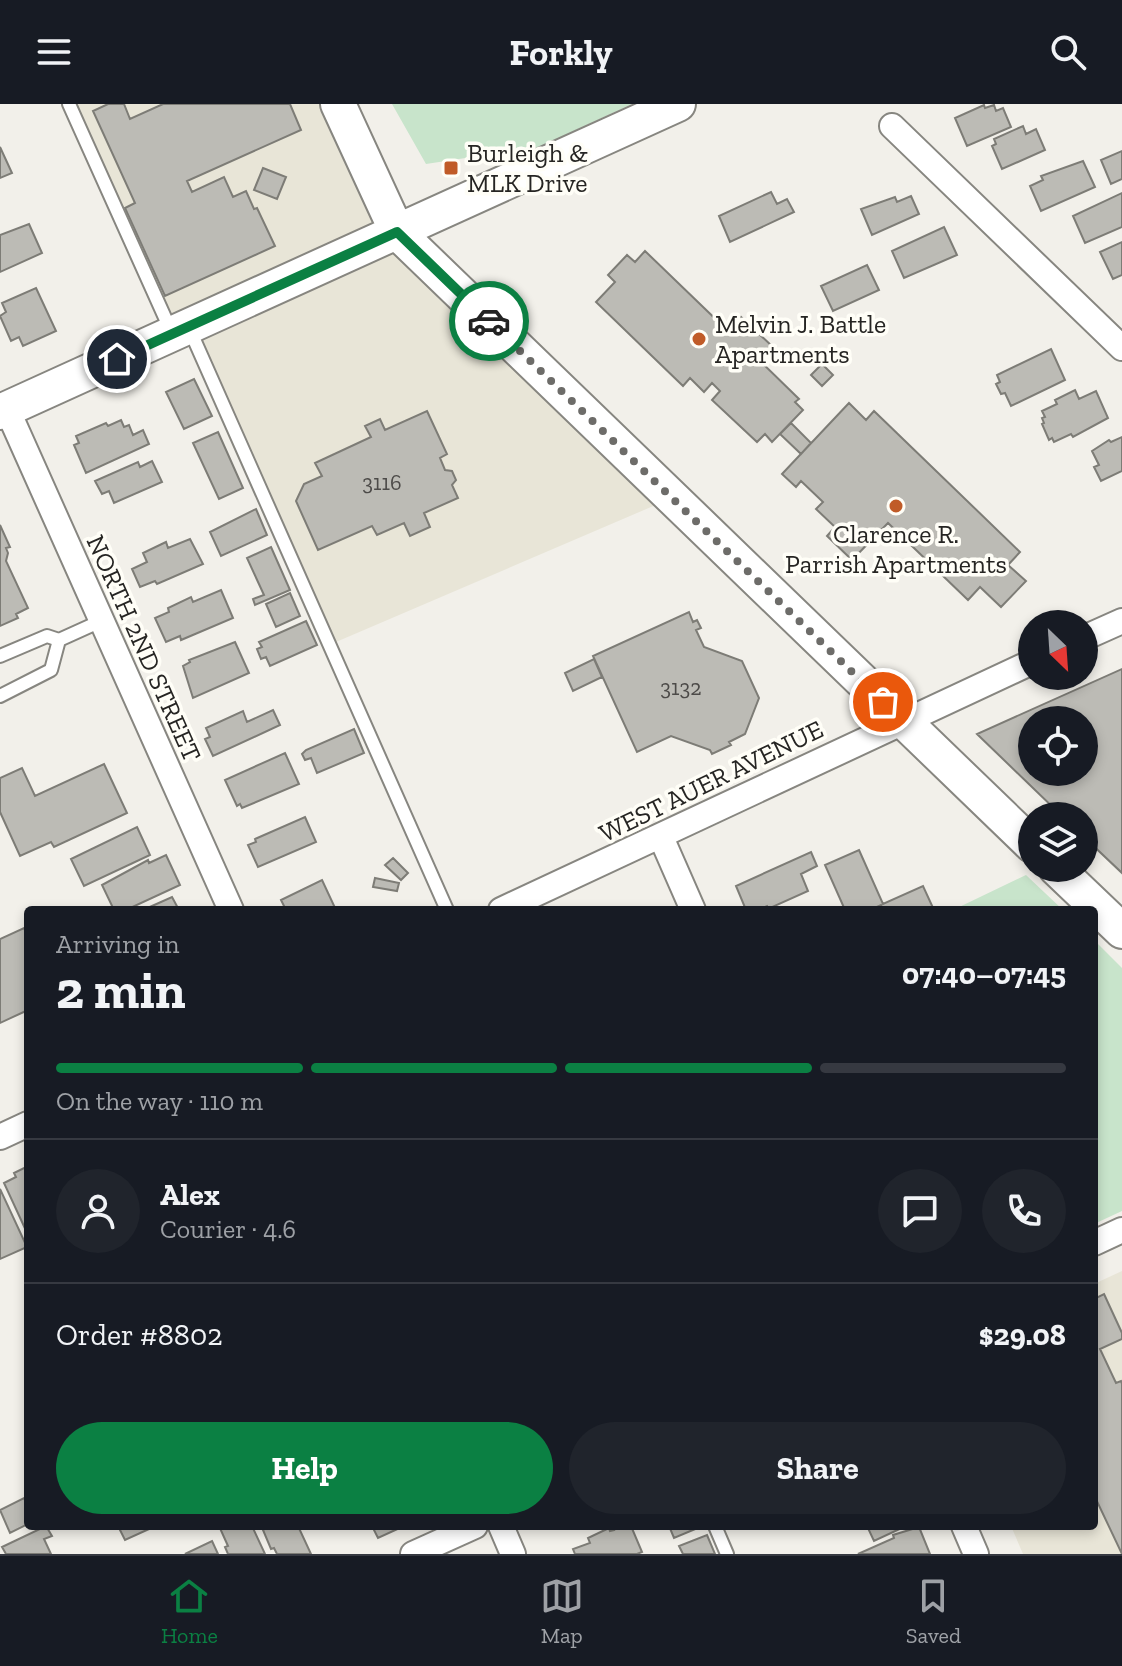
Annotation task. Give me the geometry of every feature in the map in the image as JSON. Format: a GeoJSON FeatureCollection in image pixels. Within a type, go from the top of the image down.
{"type":"FeatureCollection","features":[{"type":"Feature","properties":{"kind":"main road"},"geometry":{"type":"LineString","coordinates":[[338,104],[397,232],[1018,832]]}},
{"type":"Feature","properties":{"kind":"main road"},"geometry":{"type":"LineString","coordinates":[[3,410],[678,104]]}},
{"type":"Feature","properties":{"kind":"main road"},"geometry":{"type":"LineString","coordinates":[[1071,882],[1096,906]]}},
{"type":"Feature","properties":{"kind":"main road"},"geometry":{"type":"LineString","coordinates":[[1098,908],[1122,931]]}},
{"type":"Feature","properties":{"kind":"street"},"geometry":{"type":"LineString","coordinates":[[892,126],[1122,348]]}},
{"type":"Feature","properties":{"kind":"street","name":"NORTH 2ND STREET"},"geometry":{"type":"LineString","coordinates":[[3,410],[229,906]]}},
{"type":"Feature","properties":{"kind":"street"},"geometry":{"type":"LineString","coordinates":[[1098,632],[1122,621]]}},
{"type":"Feature","properties":{"kind":"street","name":"WEST AUER AVENUE"},"geometry":{"type":"LineString","coordinates":[[510,906],[1018,668]]}},
{"type":"Feature","properties":{"kind":"street"},"geometry":{"type":"LineString","coordinates":[[661,837],[691,906]]}},
{"type":"Feature","properties":{"kind":"street"},"geometry":{"type":"LineString","coordinates":[[0,1137],[24,1126]]}},
{"type":"Feature","properties":{"kind":"street"},"geometry":{"type":"LineString","coordinates":[[1098,1241],[1122,1230]]}},
{"type":"Feature","properties":{"kind":"street"},"geometry":{"type":"LineString","coordinates":[[413,1554],[466,1530]]}},
{"type":"Feature","properties":{"kind":"street"},"geometry":{"type":"LineString","coordinates":[[503,1530],[513,1554]]}},
{"type":"Feature","properties":{"kind":"street"},"geometry":{"type":"LineString","coordinates":[[966,1530],[976,1554]]}},
{"type":"Feature","properties":{"kind":"lane"},"geometry":{"type":"LineString","coordinates":[[69,104],[180,330],[445,906]]}},
{"type":"Feature","properties":{"kind":"lane"},"geometry":{"type":"LineString","coordinates":[[0,656],[47,636],[59,640],[101,621]]}},
{"type":"Feature","properties":{"kind":"lane"},"geometry":{"type":"LineString","coordinates":[[0,696],[51,670],[59,640]]}},
{"type":"Feature","properties":{"kind":"lane"},"geometry":{"type":"LineString","coordinates":[[717,1530],[727,1554]]}},
{"type":"Feature","properties":{"kind":"shaded area"},"geometry":{"type":"Polygon","coordinates":[[[64,104],[338,104],[397,232],[672,498],[329,645],[188,327],[172,334],[64,104]]]}},
{"type":"Feature","properties":{"kind":"shaded area"},"geometry":{"type":"Polygon","coordinates":[[[1122,1271],[1122,1554],[1023,1554],[1013,1530],[1098,1530],[1098,1282],[1122,1271]]]}},
{"type":"Feature","properties":{"kind":"green space"},"geometry":{"type":"Polygon","coordinates":[[[392,104],[632,104],[539,147],[426,164],[392,104]]]}},
{"type":"Feature","properties":{"kind":"green space"},"geometry":{"type":"Polygon","coordinates":[[[1018,879],[1018,882],[1033,882],[1059,906],[961,906],[1018,879]]]}},
{"type":"Feature","properties":{"kind":"green space"},"geometry":{"type":"Polygon","coordinates":[[[1098,944],[1122,968],[1122,1211],[1098,1222],[1098,944]]]}},
{"type":"Feature","properties":{"kind":"building"},"geometry":{"type":"Polygon","coordinates":[[[108,104],[124,104],[130,119],[163,104],[290,104],[301,130],[187,181],[192,192],[224,177],[233,197],[246,191],[275,246],[165,296],[125,208],[135,203],[93,111],[108,104]]]}},
{"type":"Feature","properties":{"kind":"building"},"geometry":{"type":"Polygon","coordinates":[[[984,105],[985,108],[994,105],[996,111],[1003,108],[1011,127],[967,146],[955,118],[984,105]]]}},
{"type":"Feature","properties":{"kind":"building"},"geometry":{"type":"Polygon","coordinates":[[[1023,126],[1026,134],[1036,129],[1045,150],[1002,169],[992,146],[996,144],[994,139],[1023,126]]]}},
{"type":"Feature","properties":{"kind":"building"},"geometry":{"type":"Polygon","coordinates":[[[0,147],[12,173],[0,178],[0,147]]]}},
{"type":"Feature","properties":{"kind":"building"},"geometry":{"type":"Polygon","coordinates":[[[1122,151],[1122,179],[1111,184],[1101,160],[1122,151]]]}},
{"type":"Feature","properties":{"kind":"building"},"geometry":{"type":"Polygon","coordinates":[[[1083,161],[1095,187],[1041,211],[1030,186],[1043,180],[1041,176],[1083,161]]]}},
{"type":"Feature","properties":{"kind":"building"},"geometry":{"type":"Polygon","coordinates":[[[263,168],[286,177],[277,199],[254,190],[263,168]]]}},
{"type":"Feature","properties":{"kind":"building"},"geometry":{"type":"Polygon","coordinates":[[[771,192],[777,204],[787,199],[794,212],[730,242],[719,216],[771,192]]]}},
{"type":"Feature","properties":{"kind":"building"},"geometry":{"type":"Polygon","coordinates":[[[1122,193],[1122,227],[1085,243],[1073,216],[1122,193]]]}},
{"type":"Feature","properties":{"kind":"building"},"geometry":{"type":"Polygon","coordinates":[[[911,196],[919,214],[872,235],[861,209],[895,197],[897,202],[911,196]]]}},
{"type":"Feature","properties":{"kind":"building"},"geometry":{"type":"Polygon","coordinates":[[[29,224],[42,253],[0,272],[0,235],[29,224]]]}},
{"type":"Feature","properties":{"kind":"building"},"geometry":{"type":"Polygon","coordinates":[[[944,227],[957,255],[904,278],[892,251],[944,227]]]}},
{"type":"Feature","properties":{"kind":"building"},"geometry":{"type":"Polygon","coordinates":[[[1122,242],[1122,275],[1113,279],[1100,252],[1122,242]]]}},
{"type":"Feature","properties":{"kind":"building","name":"Melvin J. Battle Apartments"},"geometry":{"type":"Polygon","coordinates":[[[645,251],[728,331],[741,317],[773,347],[760,361],[799,399],[795,402],[803,410],[772,442],[765,434],[757,442],[712,400],[720,391],[712,383],[704,392],[690,378],[683,386],[596,302],[615,282],[608,275],[627,255],[635,262],[645,251]]]}},
{"type":"Feature","properties":{"kind":"building"},"geometry":{"type":"Polygon","coordinates":[[[867,265],[879,290],[833,311],[821,286],[867,265]]]}},
{"type":"Feature","properties":{"kind":"building"},"geometry":{"type":"Polygon","coordinates":[[[36,288],[56,331],[23,346],[19,337],[11,341],[0,316],[6,312],[2,303],[36,288]]]}},
{"type":"Feature","properties":{"kind":"building"},"geometry":{"type":"Polygon","coordinates":[[[1051,349],[1065,380],[1011,406],[996,384],[1000,382],[997,375],[1051,349]]]}},
{"type":"Feature","properties":{"kind":"building"},"geometry":{"type":"Polygon","coordinates":[[[822,364],[833,375],[822,386],[811,375],[822,364]]]}},
{"type":"Feature","properties":{"kind":"building"},"geometry":{"type":"Polygon","coordinates":[[[194,379],[212,416],[184,429],[166,392],[194,379]]]}},
{"type":"Feature","properties":{"kind":"building"},"geometry":{"type":"Polygon","coordinates":[[[1075,390],[1079,399],[1096,391],[1108,418],[1073,437],[1071,434],[1054,442],[1052,438],[1049,440],[1042,424],[1045,417],[1042,411],[1075,390]]]}},
{"type":"Feature","properties":{"kind":"building","name":"Clarence R. Parrish Apartments"},"geometry":{"type":"Polygon","coordinates":[[[849,403],[866,420],[874,411],[1020,552],[1008,565],[1026,581],[1001,607],[980,587],[968,600],[888,523],[852,560],[827,536],[835,527],[816,509],[823,502],[801,481],[796,487],[782,474],[849,403]]]}},
{"type":"Feature","properties":{"kind":"building"},"geometry":{"type":"Polygon","coordinates":[[[427,411],[447,454],[440,458],[445,470],[452,471],[456,480],[452,485],[458,498],[424,513],[430,527],[410,536],[404,523],[377,535],[372,526],[318,550],[296,501],[304,484],[322,476],[315,463],[371,437],[365,426],[380,419],[385,430],[427,411]]]}},
{"type":"Feature","properties":{"kind":"building"},"geometry":{"type":"Polygon","coordinates":[[[121,420],[124,427],[129,425],[133,435],[143,430],[149,444],[86,473],[74,445],[79,443],[76,436],[121,420]]]}},
{"type":"Feature","properties":{"kind":"building"},"geometry":{"type":"Polygon","coordinates":[[[791,423],[811,443],[801,454],[780,434],[791,423]]]}},
{"type":"Feature","properties":{"kind":"building"},"geometry":{"type":"Polygon","coordinates":[[[218,432],[243,488],[219,499],[193,443],[218,432]]]}},
{"type":"Feature","properties":{"kind":"building"},"geometry":{"type":"Polygon","coordinates":[[[1122,437],[1122,471],[1101,481],[1094,467],[1099,465],[1092,451],[1109,440],[1122,437]]]}},
{"type":"Feature","properties":{"kind":"building"},"geometry":{"type":"Polygon","coordinates":[[[152,461],[162,482],[114,503],[109,491],[102,494],[95,481],[138,462],[140,467],[152,461]]]}},
{"type":"Feature","properties":{"kind":"building"},"geometry":{"type":"Polygon","coordinates":[[[256,509],[267,535],[221,556],[210,532],[256,509]]]}},
{"type":"Feature","properties":{"kind":"building"},"geometry":{"type":"Polygon","coordinates":[[[0,525],[10,547],[6,548],[6,561],[28,608],[16,614],[18,618],[0,626],[0,525]]]}},
{"type":"Feature","properties":{"kind":"building"},"geometry":{"type":"Polygon","coordinates":[[[190,539],[203,564],[157,584],[155,581],[140,587],[132,569],[147,562],[143,553],[166,542],[168,548],[190,539]]]}},
{"type":"Feature","properties":{"kind":"building"},"geometry":{"type":"Polygon","coordinates":[[[271,547],[290,590],[255,605],[253,599],[264,595],[247,558],[271,547]]]}},
{"type":"Feature","properties":{"kind":"building"},"geometry":{"type":"Polygon","coordinates":[[[221,590],[233,618],[181,640],[180,636],[166,642],[155,618],[191,597],[193,602],[221,590]]]}},
{"type":"Feature","properties":{"kind":"building"},"geometry":{"type":"Polygon","coordinates":[[[290,593],[300,616],[276,627],[266,604],[290,593]]]}},
{"type":"Feature","properties":{"kind":"building"},"geometry":{"type":"Polygon","coordinates":[[[689,612],[693,622],[697,620],[701,628],[696,630],[704,647],[742,661],[759,698],[745,734],[712,754],[710,750],[671,736],[637,752],[593,656],[689,612]]]}},
{"type":"Feature","properties":{"kind":"building"},"geometry":{"type":"Polygon","coordinates":[[[306,621],[317,645],[270,666],[266,657],[261,659],[257,649],[262,647],[259,642],[306,621]]]}},
{"type":"Feature","properties":{"kind":"building"},"geometry":{"type":"Polygon","coordinates":[[[235,642],[249,673],[193,698],[183,666],[189,660],[235,642]]]}},
{"type":"Feature","properties":{"kind":"building"},"geometry":{"type":"Polygon","coordinates":[[[594,659],[602,677],[573,691],[565,673],[594,659]]]}},
{"type":"Feature","properties":{"kind":"building"},"geometry":{"type":"Polygon","coordinates":[[[1122,669],[1122,873],[1098,850],[1098,802],[1047,802],[1031,786],[1098,786],[1098,706],[1039,706],[1075,690],[1098,690],[1098,680],[1122,669]]]}},
{"type":"Feature","properties":{"kind":"building"},"geometry":{"type":"Polygon","coordinates":[[[273,710],[280,725],[213,756],[205,739],[210,737],[206,728],[243,711],[247,722],[273,710]]]}},
{"type":"Feature","properties":{"kind":"building"},"geometry":{"type":"Polygon","coordinates":[[[1018,716],[1018,774],[977,734],[1018,716]]]}},
{"type":"Feature","properties":{"kind":"building"},"geometry":{"type":"Polygon","coordinates":[[[354,729],[364,753],[317,773],[311,758],[305,760],[302,754],[306,750],[354,729]]]}},
{"type":"Feature","properties":{"kind":"building"},"geometry":{"type":"Polygon","coordinates":[[[285,753],[299,784],[242,808],[240,804],[237,806],[225,780],[285,753]]]}},
{"type":"Feature","properties":{"kind":"building"},"geometry":{"type":"Polygon","coordinates":[[[104,764],[127,813],[54,847],[51,842],[20,856],[0,812],[0,778],[22,768],[35,796],[104,764]]]}},
{"type":"Feature","properties":{"kind":"building"},"geometry":{"type":"Polygon","coordinates":[[[305,817],[316,842],[258,867],[248,845],[305,817]]]}},
{"type":"Feature","properties":{"kind":"building"},"geometry":{"type":"Polygon","coordinates":[[[137,827],[150,855],[84,886],[71,859],[137,827]]]}},
{"type":"Feature","properties":{"kind":"building"},"geometry":{"type":"Polygon","coordinates":[[[859,850],[883,904],[923,886],[932,906],[843,906],[825,865],[859,850]]]}},
{"type":"Feature","properties":{"kind":"building"},"geometry":{"type":"Polygon","coordinates":[[[811,852],[817,866],[801,874],[808,891],[775,906],[744,906],[736,886],[811,852]]]}},
{"type":"Feature","properties":{"kind":"building"},"geometry":{"type":"Polygon","coordinates":[[[166,855],[180,885],[135,906],[112,906],[102,885],[148,860],[149,863],[166,855]]]}},
{"type":"Feature","properties":{"kind":"building"},"geometry":{"type":"Polygon","coordinates":[[[393,858],[408,873],[401,880],[385,865],[393,858]]]}},
{"type":"Feature","properties":{"kind":"building"},"geometry":{"type":"Polygon","coordinates":[[[375,878],[399,883],[397,891],[373,887],[375,878]]]}},
{"type":"Feature","properties":{"kind":"building"},"geometry":{"type":"Polygon","coordinates":[[[322,880],[334,906],[284,906],[281,900],[322,880]]]}},
{"type":"Feature","properties":{"kind":"building"},"geometry":{"type":"Polygon","coordinates":[[[172,897],[177,906],[152,906],[172,897]]]}},
{"type":"Feature","properties":{"kind":"building"},"geometry":{"type":"Polygon","coordinates":[[[24,928],[24,1012],[0,1023],[0,939],[24,928]]]}},
{"type":"Feature","properties":{"kind":"building"},"geometry":{"type":"Polygon","coordinates":[[[24,1168],[24,1226],[4,1183],[16,1177],[14,1173],[24,1168]]]}},
{"type":"Feature","properties":{"kind":"building"},"geometry":{"type":"Polygon","coordinates":[[[0,1189],[24,1241],[24,1248],[0,1259],[0,1189]]]}},
{"type":"Feature","properties":{"kind":"building"},"geometry":{"type":"Polygon","coordinates":[[[1104,1294],[1122,1333],[1122,1339],[1100,1349],[1116,1383],[1121,1381],[1122,1384],[1122,1554],[1098,1503],[1098,1297],[1104,1294]]]}},
{"type":"Feature","properties":{"kind":"building"},"geometry":{"type":"Polygon","coordinates":[[[24,1498],[24,1526],[10,1533],[0,1510],[24,1498]]]}},
{"type":"Feature","properties":{"kind":"building"},"geometry":{"type":"Polygon","coordinates":[[[38,1530],[48,1530],[52,1536],[44,1539],[51,1554],[6,1554],[2,1547],[38,1530]]]}},
{"type":"Feature","properties":{"kind":"building"},"geometry":{"type":"Polygon","coordinates":[[[120,1530],[147,1530],[125,1540],[120,1530]]]}},
{"type":"Feature","properties":{"kind":"building"},"geometry":{"type":"Polygon","coordinates":[[[221,1530],[254,1530],[265,1554],[228,1554],[225,1547],[228,1546],[221,1530]]]}},
{"type":"Feature","properties":{"kind":"building"},"geometry":{"type":"Polygon","coordinates":[[[263,1530],[300,1530],[311,1554],[277,1554],[274,1548],[271,1549],[263,1530]]]}},
{"type":"Feature","properties":{"kind":"building"},"geometry":{"type":"Polygon","coordinates":[[[374,1530],[395,1530],[378,1538],[374,1530]]]}},
{"type":"Feature","properties":{"kind":"building"},"geometry":{"type":"Polygon","coordinates":[[[605,1530],[633,1530],[642,1552],[575,1554],[573,1549],[590,1543],[588,1538],[605,1530]]]}},
{"type":"Feature","properties":{"kind":"building"},"geometry":{"type":"Polygon","coordinates":[[[671,1530],[693,1530],[674,1538],[671,1530]]]}},
{"type":"Feature","properties":{"kind":"building"},"geometry":{"type":"Polygon","coordinates":[[[869,1530],[897,1530],[874,1541],[869,1530]]]}},
{"type":"Feature","properties":{"kind":"building"},"geometry":{"type":"Polygon","coordinates":[[[920,1530],[930,1554],[858,1554],[894,1538],[893,1535],[920,1530]]]}},
{"type":"Feature","properties":{"kind":"building"},"geometry":{"type":"Polygon","coordinates":[[[707,1535],[715,1554],[683,1554],[679,1546],[707,1535]]]}},
{"type":"Feature","properties":{"kind":"building"},"geometry":{"type":"Polygon","coordinates":[[[212,1541],[218,1554],[185,1554],[212,1541]]]}},
{"type":"Feature","properties":{"kind":"way so far"},"geometry":{"type":"LineString","coordinates":[[489,321],[883,702]]}},
{"type":"Feature","properties":{"kind":"place","name":"Burleigh & MLK Drive"},"geometry":{"type":"Point","coordinates":[451,168]}},
{"type":"Feature","properties":{"kind":"place","name":"Melvin J. Battle Apartments"},"geometry":{"type":"Point","coordinates":[699,339]}},
{"type":"Feature","properties":{"kind":"place","name":"Clarence R. Parrish Apartments"},"geometry":{"type":"Point","coordinates":[896,506]}},
{"type":"Feature","properties":{"kind":"route"},"geometry":{"type":"LineString","coordinates":[[117,359],[397,232],[489,321]]}}]}
